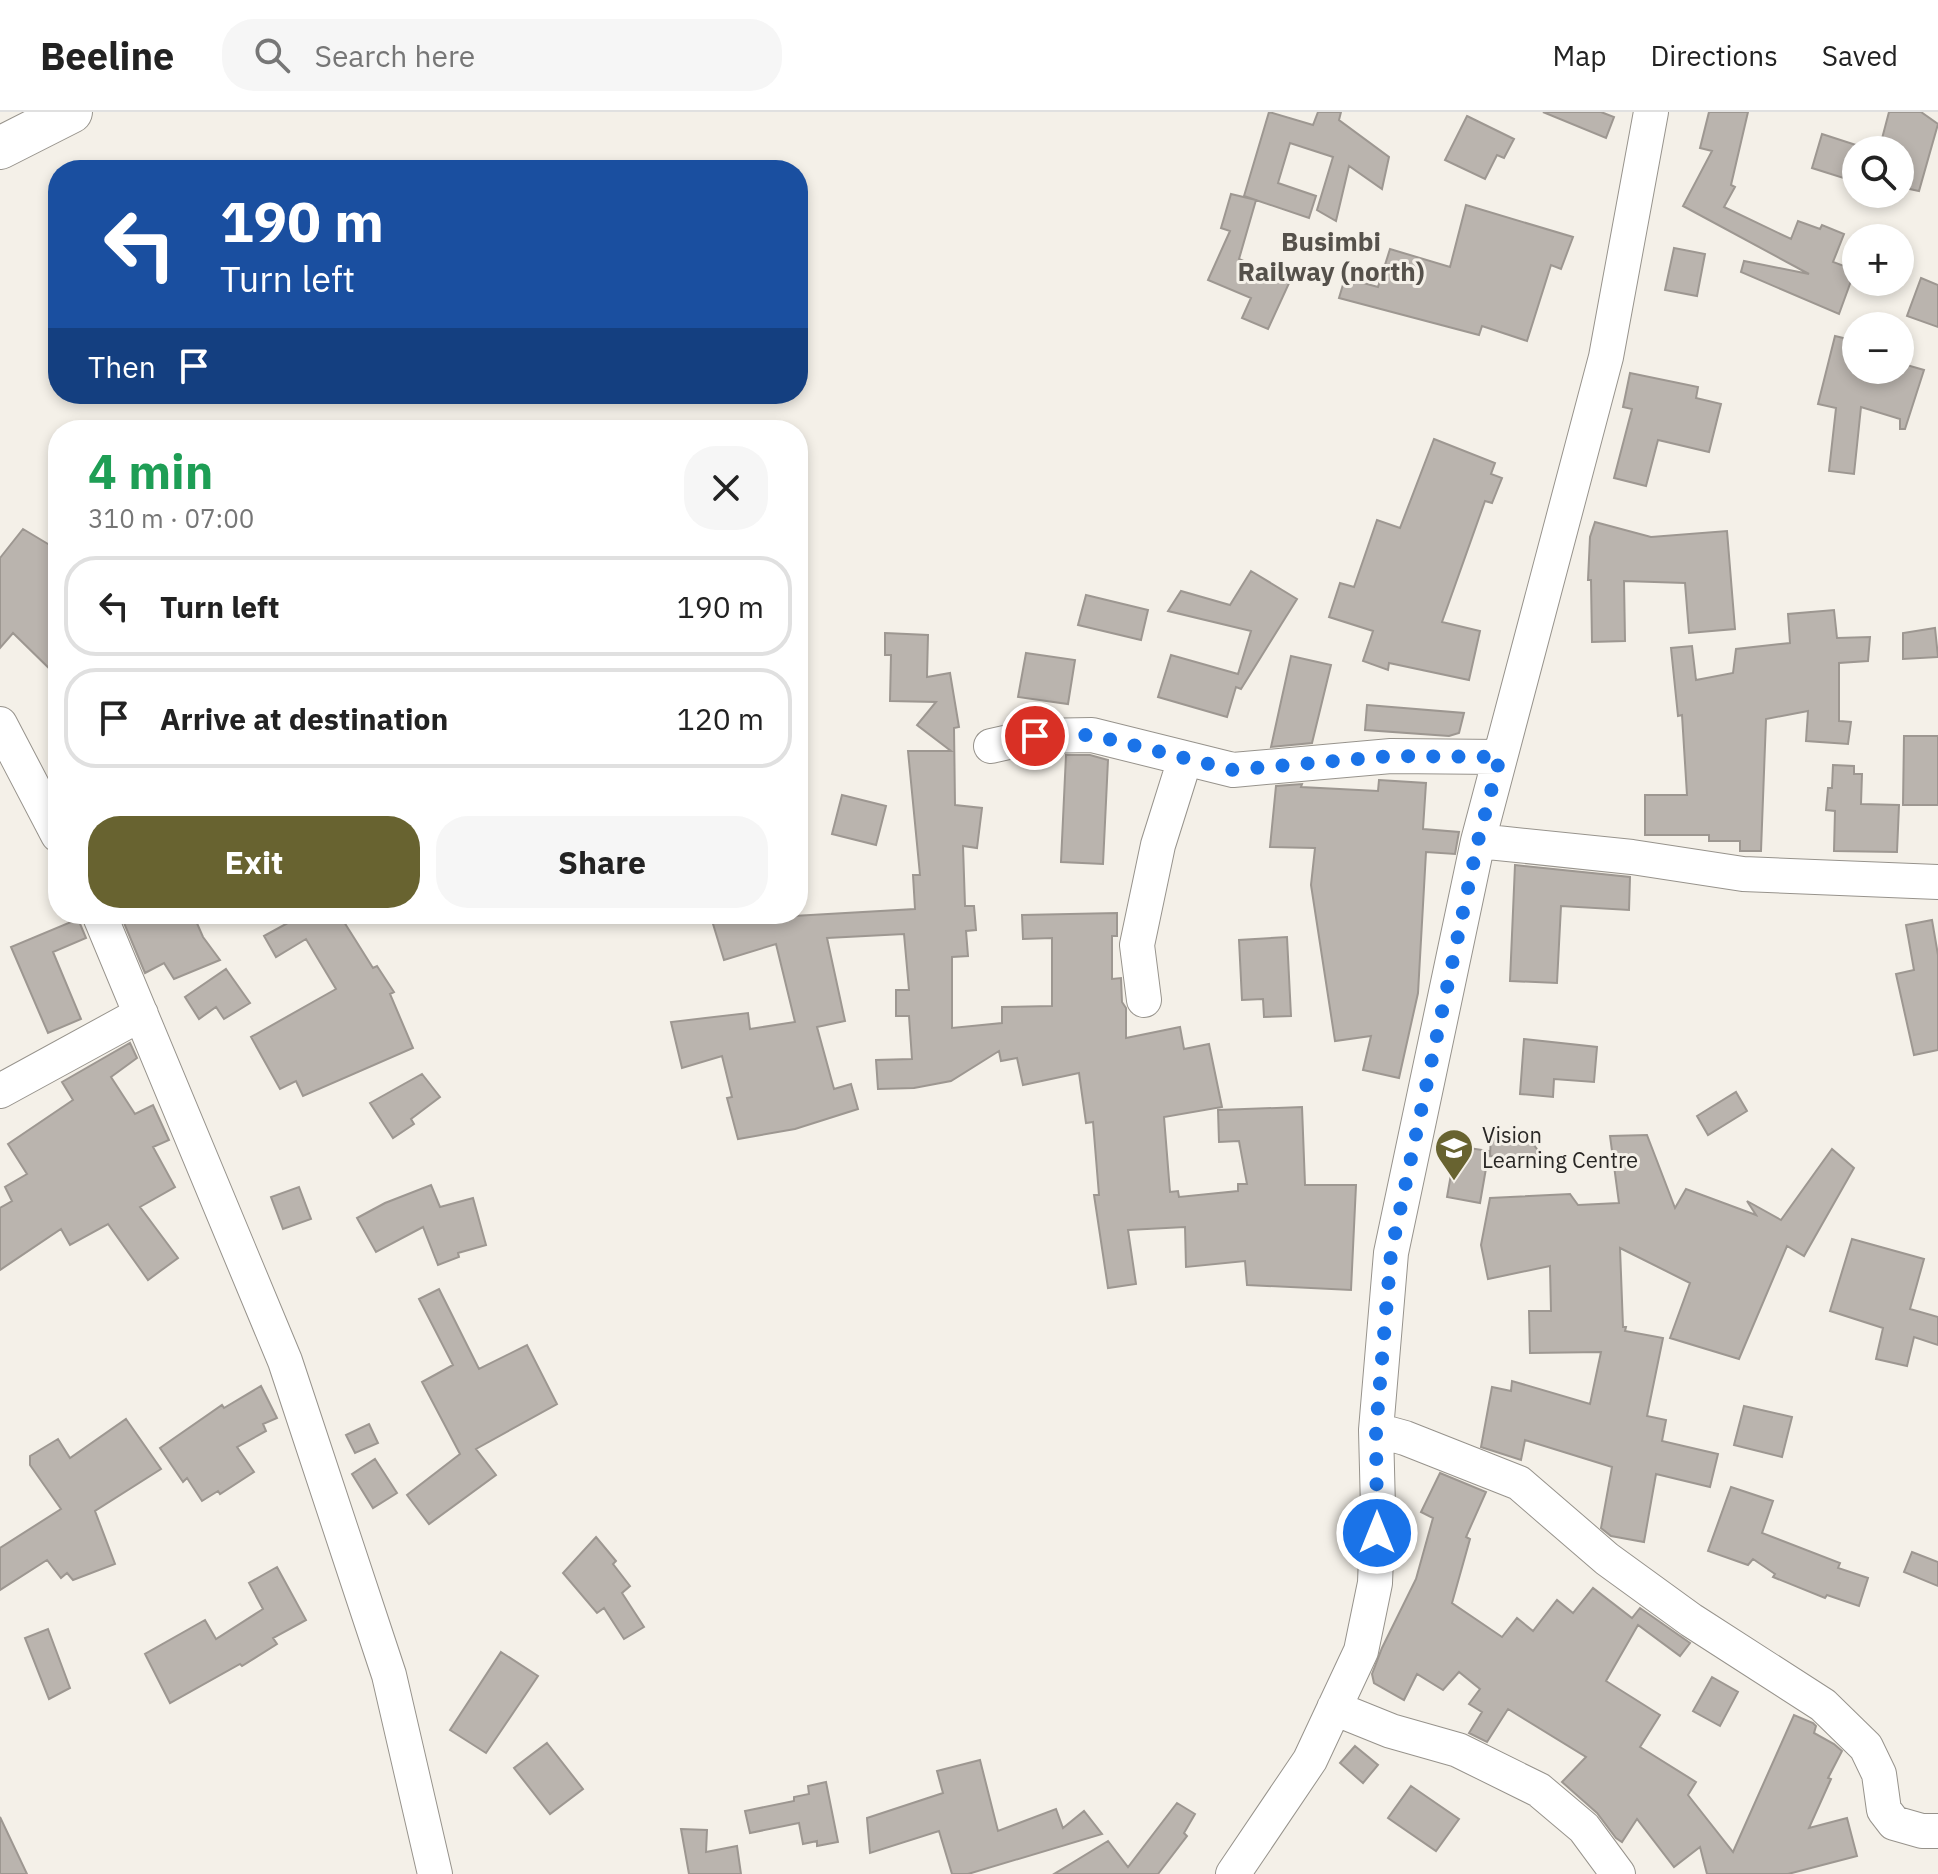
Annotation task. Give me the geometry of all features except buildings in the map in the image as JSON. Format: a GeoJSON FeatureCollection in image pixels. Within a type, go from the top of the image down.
{"type":"FeatureCollection","features":[{"type":"Feature","properties":{"kind":"main road"},"geometry":{"type":"LineString","coordinates":[[0,148],[71,112]]}},
{"type":"Feature","properties":{"kind":"street"},"geometry":{"type":"LineString","coordinates":[[1233,1874],[1310,1760],[1361,1651],[1375,1583],[1378,1508],[1376,1430],[1391,1253],[1478,841],[1606,357],[1651,112]]}},
{"type":"Feature","properties":{"kind":"street"},"geometry":{"type":"LineString","coordinates":[[0,724],[48,816]]}},
{"type":"Feature","properties":{"kind":"street"},"geometry":{"type":"LineString","coordinates":[[991,746],[1035,736],[1092,735],[1233,770],[1391,756],[1500,757]]}},
{"type":"Feature","properties":{"kind":"street"},"geometry":{"type":"LineString","coordinates":[[1144,1000],[1137,945],[1158,845],[1185,759]]}},
{"type":"Feature","properties":{"kind":"street"},"geometry":{"type":"LineString","coordinates":[[1478,841],[1632,857],[1743,874],[1938,882]]}},
{"type":"Feature","properties":{"kind":"street"},"geometry":{"type":"LineString","coordinates":[[103,924],[285,1361],[389,1675],[435,1874]]}},
{"type":"Feature","properties":{"kind":"street"},"geometry":{"type":"LineString","coordinates":[[0,1091],[141,1014]]}},
{"type":"Feature","properties":{"kind":"street"},"geometry":{"type":"LineString","coordinates":[[1376,1430],[1405,1438],[1519,1483],[1607,1559],[1667,1603],[1823,1705],[1866,1747],[1879,1774],[1884,1810],[1894,1823],[1922,1831],[1938,1831]]}},
{"type":"Feature","properties":{"kind":"street"},"geometry":{"type":"LineString","coordinates":[[1334,1708],[1391,1731],[1458,1750],[1539,1790],[1584,1828],[1618,1874]]}},
{"type":"Feature","properties":{"kind":"place","name":"Vision Learning Centre"},"geometry":{"type":"Point","coordinates":[1454,1182]}},
{"type":"Feature","properties":{"kind":"district","name":"Busimbi Railway (north)"},"geometry":{"type":"Point","coordinates":[1331,257]}},
{"type":"Feature","properties":{"kind":"route"},"geometry":{"type":"LineString","coordinates":[[1035,736],[1092,735],[1233,770],[1391,756],[1500,757],[1478,841],[1391,1253],[1376,1430],[1377,1533]]}}]}
